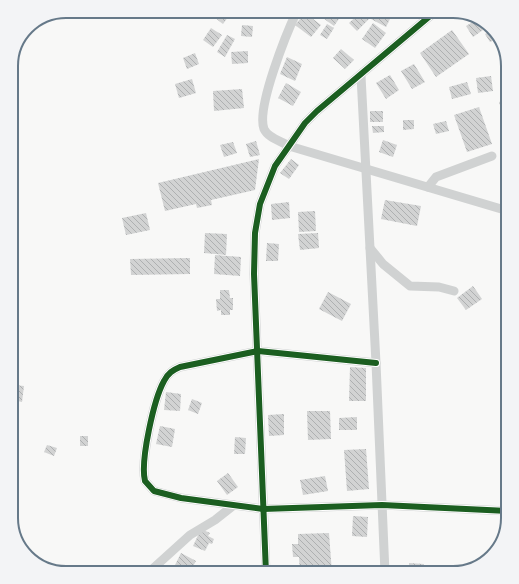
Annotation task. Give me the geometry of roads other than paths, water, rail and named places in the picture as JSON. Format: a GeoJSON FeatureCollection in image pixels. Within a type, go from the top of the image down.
{"type":"FeatureCollection","features":[{"type":"Feature","properties":{"kind":"street"},"geometry":{"type":"LineString","coordinates":[[294,18],[273,74],[264,113],[263,127],[267,134],[289,146],[501,209]]}},
{"type":"Feature","properties":{"kind":"street"},"geometry":{"type":"LineString","coordinates":[[266,566],[254,274],[255,233],[260,204],[275,166],[305,123],[317,111],[361,76],[428,18]]}},
{"type":"Feature","properties":{"kind":"street"},"geometry":{"type":"LineString","coordinates":[[361,76],[385,566]]}},
{"type":"Feature","properties":{"kind":"street"},"geometry":{"type":"LineString","coordinates":[[428,187],[436,177],[492,156]]}},
{"type":"Feature","properties":{"kind":"street"},"geometry":{"type":"LineString","coordinates":[[370,248],[383,264],[410,286],[439,287],[454,291]]}},
{"type":"Feature","properties":{"kind":"street"},"geometry":{"type":"LineString","coordinates":[[376,363],[258,351],[180,367],[170,372],[164,381],[154,409],[144,460],[145,481],[154,491],[181,498],[263,509],[382,505],[501,511]]}},
{"type":"Feature","properties":{"kind":"street"},"geometry":{"type":"LineString","coordinates":[[156,566],[190,535],[216,520],[234,505]]}}]}
